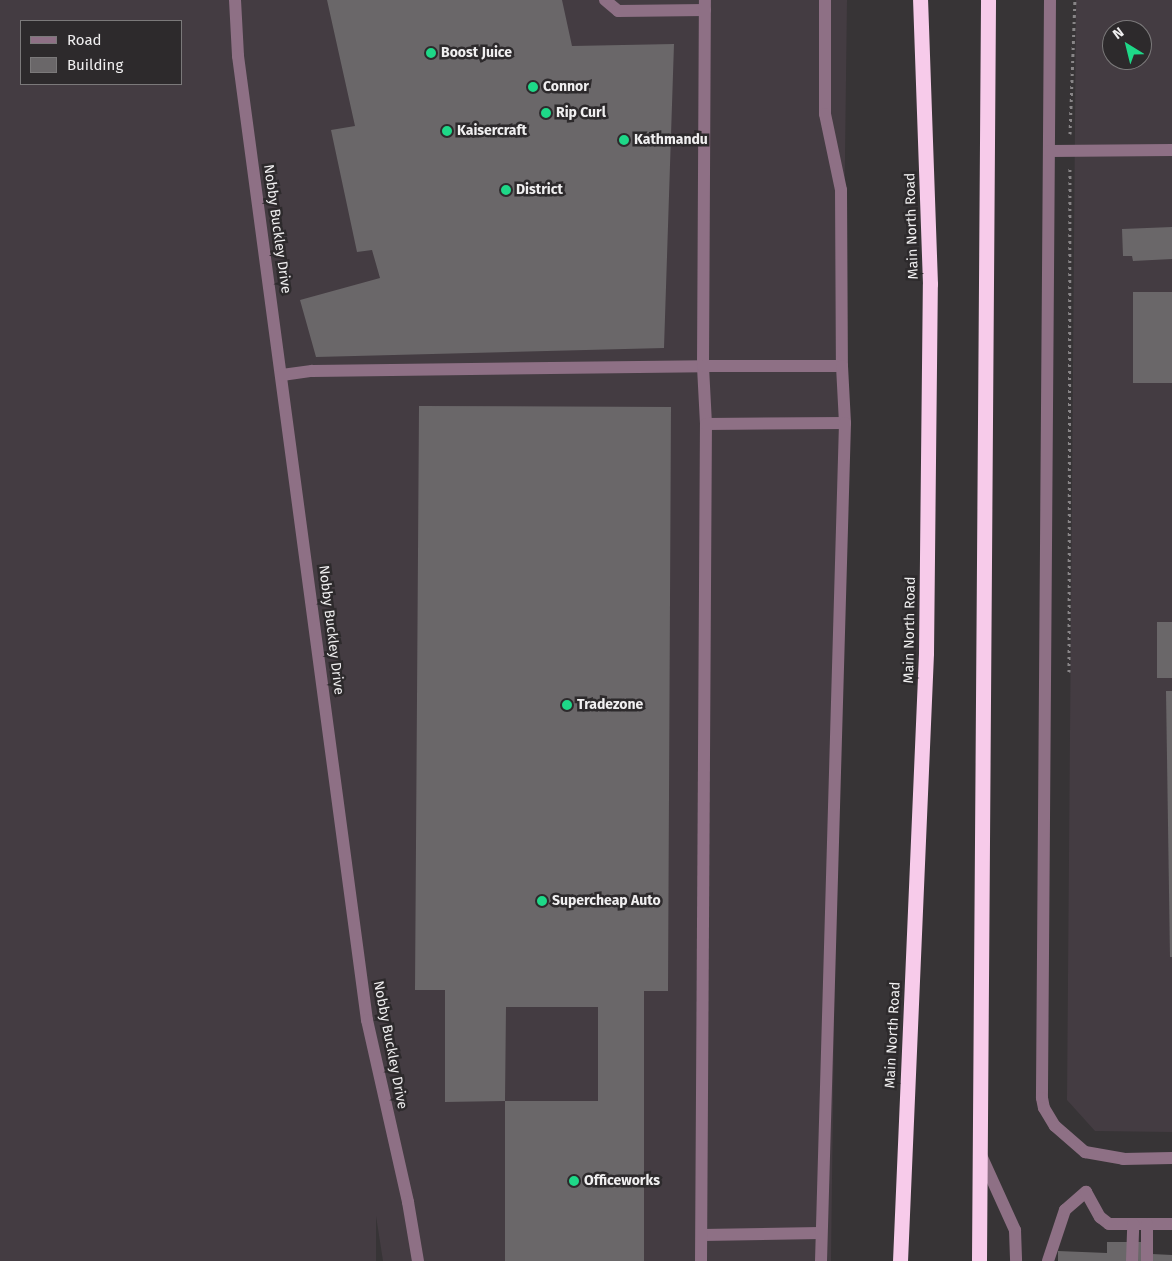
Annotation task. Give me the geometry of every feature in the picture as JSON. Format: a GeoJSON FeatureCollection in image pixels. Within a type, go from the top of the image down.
{"type":"FeatureCollection","features":[{"type":"Feature","properties":{"kind":"highway","name":"Main North Road"},"geometry":{"type":"LineString","coordinates":[[900,1261],[926,653],[930,284],[920,0]]}},
{"type":"Feature","properties":{"kind":"highway"},"geometry":{"type":"LineString","coordinates":[[979,1261],[988,0]]}},
{"type":"Feature","properties":{"kind":"highway"},"geometry":{"type":"LineString","coordinates":[[893,1261],[900,1245]]}},
{"type":"Feature","properties":{"kind":"street","name":"Nobby Buckley Drive"},"geometry":{"type":"LineString","coordinates":[[234,0],[238,56],[282,375],[366,1020],[408,1202],[418,1261]]}},
{"type":"Feature","properties":{"kind":"street"},"geometry":{"type":"LineString","coordinates":[[605,0],[618,12],[705,5],[703,366],[706,424],[701,1261]]}},
{"type":"Feature","properties":{"kind":"street"},"geometry":{"type":"LineString","coordinates":[[821,1261],[820,1233],[845,423],[842,366],[841,190],[834,144],[824,114],[824,0]]}},
{"type":"Feature","properties":{"kind":"street"},"geometry":{"type":"LineString","coordinates":[[1050,0],[1042,1098],[1044,1108],[1055,1126],[1086,1152],[1122,1159],[1172,1158]]}},
{"type":"Feature","properties":{"kind":"street"},"geometry":{"type":"LineString","coordinates":[[1049,150],[1172,150]]}},
{"type":"Feature","properties":{"kind":"street"},"geometry":{"type":"LineString","coordinates":[[282,375],[312,371],[842,366]]}},
{"type":"Feature","properties":{"kind":"street"},"geometry":{"type":"LineString","coordinates":[[706,424],[845,423]]}},
{"type":"Feature","properties":{"kind":"street"},"geometry":{"type":"LineString","coordinates":[[979,1151],[1015,1230],[1016,1261]]}},
{"type":"Feature","properties":{"kind":"street"},"geometry":{"type":"LineString","coordinates":[[1048,1261],[1065,1210],[1086,1192],[1100,1217],[1109,1224],[1172,1224]]}},
{"type":"Feature","properties":{"kind":"street"},"geometry":{"type":"LineString","coordinates":[[1132,1261],[1133,1224]]}},
{"type":"Feature","properties":{"kind":"street"},"geometry":{"type":"LineString","coordinates":[[1146,1261],[1147,1224]]}},
{"type":"Feature","properties":{"kind":"street"},"geometry":{"type":"LineString","coordinates":[[702,1235],[820,1233]]}},
{"type":"Feature","properties":{"kind":"path"},"geometry":{"type":"LineString","coordinates":[[1068,672],[1070,151],[1075,0]]}},
{"type":"Feature","properties":{"kind":"shaded area"},"geometry":{"type":"Polygon","coordinates":[[[0,0],[847,0],[831,1261],[383,1261],[376,1216],[376,1261],[0,1261],[0,0]]]}},
{"type":"Feature","properties":{"kind":"shaded area"},"geometry":{"type":"Polygon","coordinates":[[[1076,0],[1172,0],[1172,1132],[1095,1131],[1067,1100],[1076,0]]]}},
{"type":"Feature","properties":{"kind":"building","name":"District"},"geometry":{"type":"Polygon","coordinates":[[[327,0],[562,0],[572,46],[674,44],[664,348],[316,357],[300,300],[380,278],[372,250],[357,252],[331,130],[355,126],[327,0]]]}},
{"type":"Feature","properties":{"kind":"building"},"geometry":{"type":"Polygon","coordinates":[[[1172,227],[1172,259],[1133,261],[1132,256],[1123,256],[1122,229],[1172,227]]]}},
{"type":"Feature","properties":{"kind":"building"},"geometry":{"type":"Polygon","coordinates":[[[1133,292],[1172,292],[1172,383],[1133,383],[1133,292]]]}},
{"type":"Feature","properties":{"kind":"building"},"geometry":{"type":"Polygon","coordinates":[[[419,406],[671,407],[668,991],[644,991],[644,1261],[505,1261],[505,1101],[445,1102],[445,990],[415,990],[419,406]],[[506,1007],[505,1101],[598,1101],[598,1007],[506,1007]]]}},
{"type":"Feature","properties":{"kind":"building"},"geometry":{"type":"Polygon","coordinates":[[[1157,622],[1172,622],[1172,678],[1157,678],[1157,622]]]}},
{"type":"Feature","properties":{"kind":"building"},"geometry":{"type":"Polygon","coordinates":[[[1166,691],[1172,691],[1172,957],[1170,957],[1166,691]]]}},
{"type":"Feature","properties":{"kind":"building"},"geometry":{"type":"Polygon","coordinates":[[[1107,1242],[1153,1242],[1152,1254],[1172,1255],[1172,1261],[1058,1261],[1058,1251],[1107,1253],[1107,1242]]]}},
{"type":"Feature","properties":{"kind":"place","name":"Boost Juice"},"geometry":{"type":"Point","coordinates":[431,53]}},
{"type":"Feature","properties":{"kind":"place","name":"Connor"},"geometry":{"type":"Point","coordinates":[533,87]}},
{"type":"Feature","properties":{"kind":"place","name":"Rip Curl"},"geometry":{"type":"Point","coordinates":[546,113]}},
{"type":"Feature","properties":{"kind":"place","name":"Kaisercraft"},"geometry":{"type":"Point","coordinates":[447,131]}},
{"type":"Feature","properties":{"kind":"place","name":"Kathmandu"},"geometry":{"type":"Point","coordinates":[624,140]}},
{"type":"Feature","properties":{"kind":"place","name":"District"},"geometry":{"type":"Point","coordinates":[506,190]}},
{"type":"Feature","properties":{"kind":"place","name":"Tradezone"},"geometry":{"type":"Point","coordinates":[567,705]}},
{"type":"Feature","properties":{"kind":"place","name":"Supercheap Auto"},"geometry":{"type":"Point","coordinates":[542,901]}},
{"type":"Feature","properties":{"kind":"place","name":"Officeworks"},"geometry":{"type":"Point","coordinates":[574,1181]}}]}
